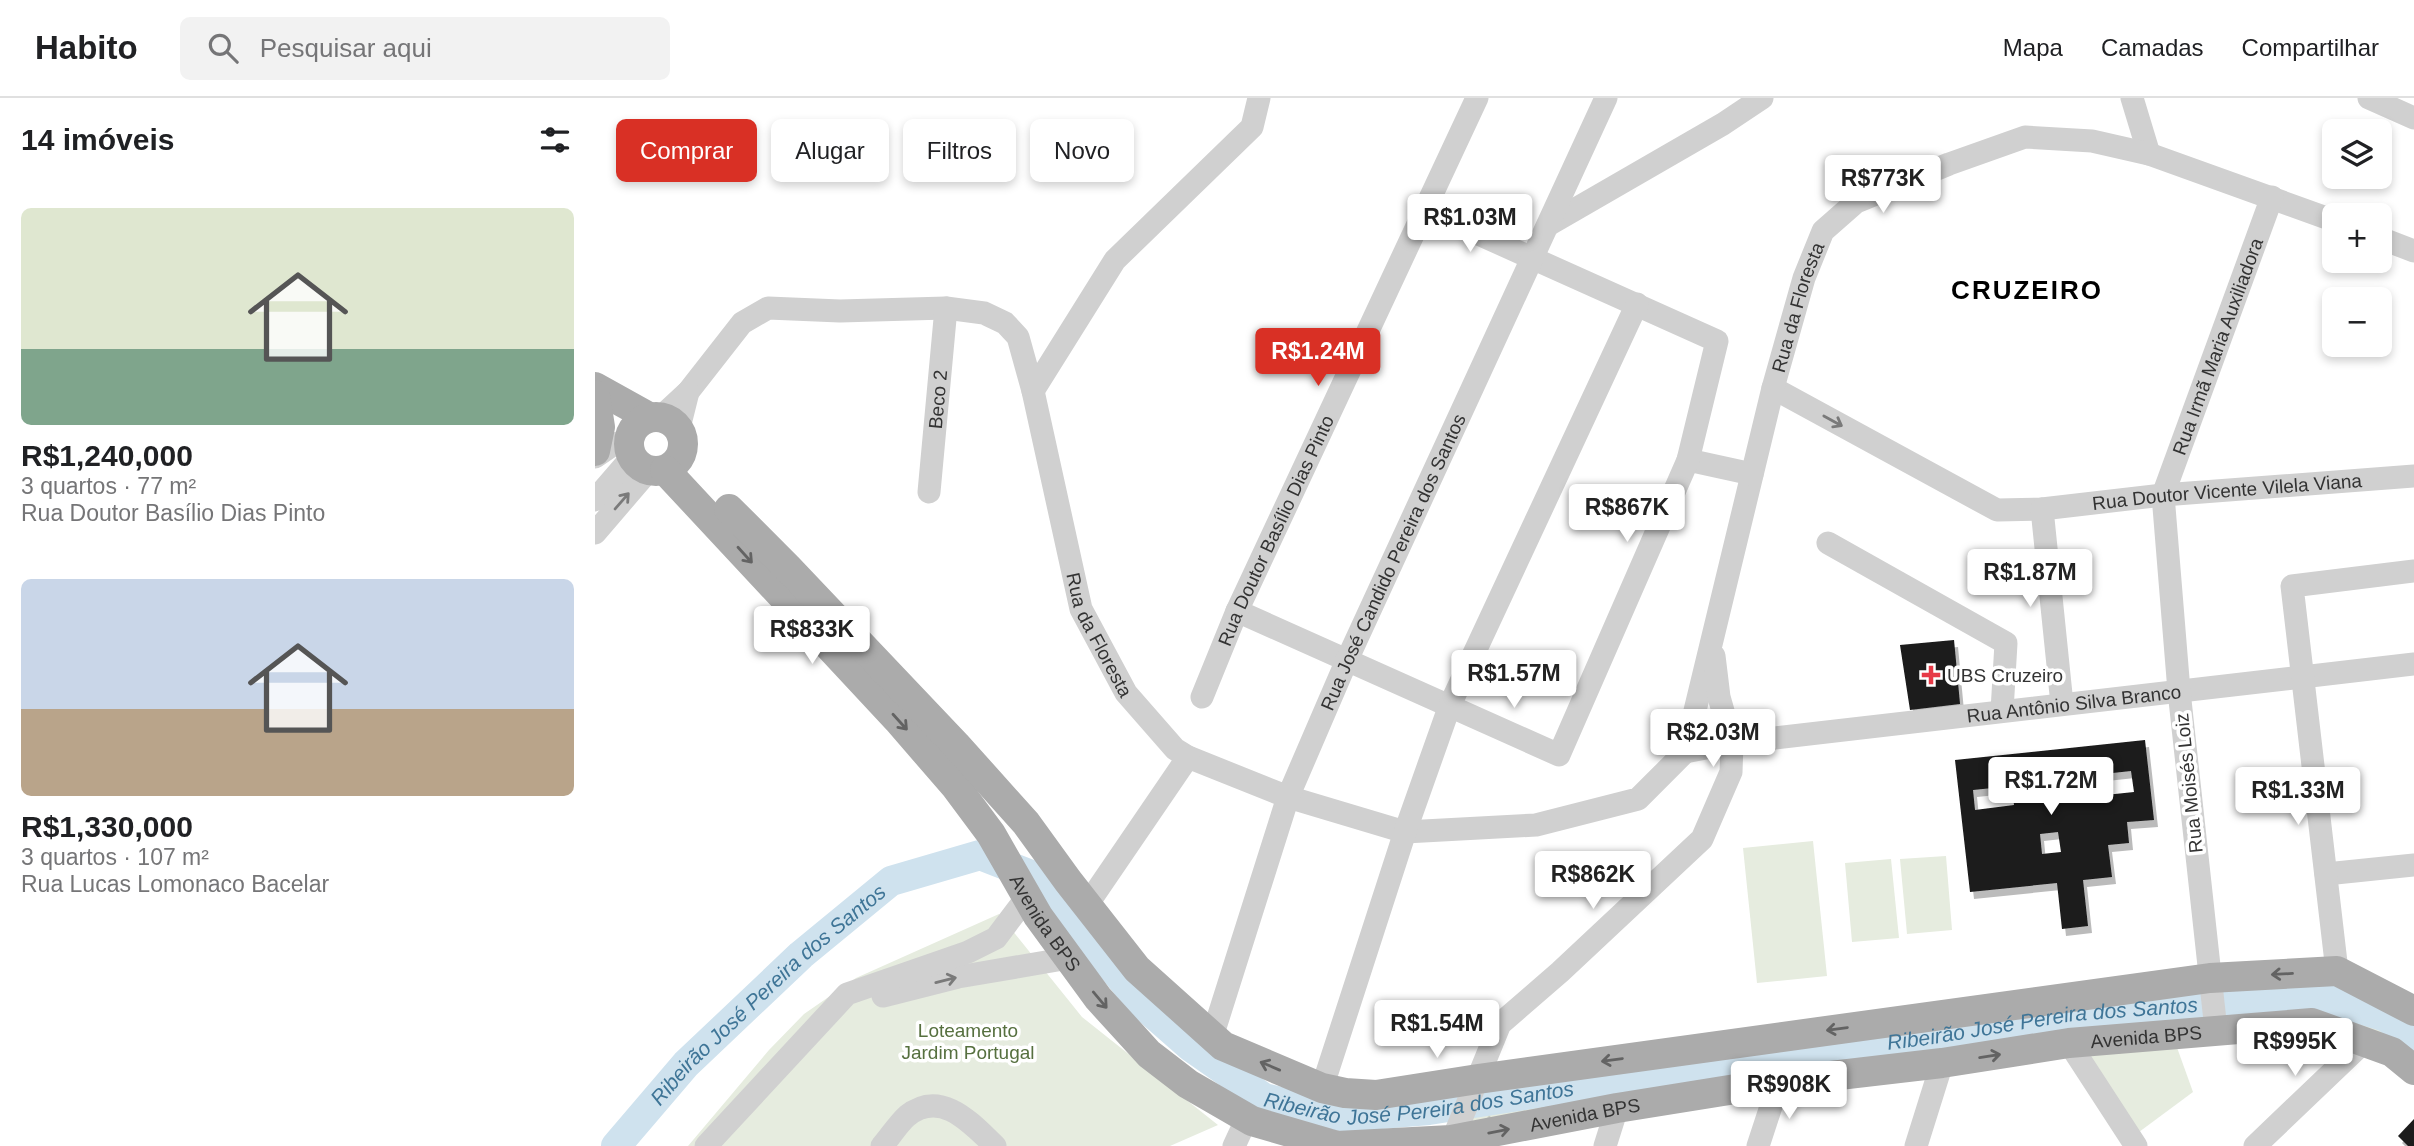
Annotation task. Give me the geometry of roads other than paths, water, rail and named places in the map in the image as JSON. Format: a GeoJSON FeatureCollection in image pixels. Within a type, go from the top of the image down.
{"type":"FeatureCollection","features":[{"type":"Feature","properties":{"kind":"main road"},"geometry":{"type":"LineString","coordinates":[[595,387],[652,444]]}},
{"type":"Feature","properties":{"kind":"main road"},"geometry":{"type":"LineString","coordinates":[[595,395],[652,444]]}},
{"type":"Feature","properties":{"kind":"main road"},"geometry":{"type":"LineString","coordinates":[[595,395],[600,428],[595,452]]}},
{"type":"Feature","properties":{"kind":"main road","name":"Avenida BPS"},"geometry":{"type":"LineString","coordinates":[[652,444],[956,788],[991,834],[1023,891],[1098,998],[1149,1054],[1188,1084],[1240,1133],[1337,1146],[1452,1140],[1617,1108],[1779,1082],[1942,1063],[2070,1043],[2212,1001],[2337,971]]}},
{"type":"Feature","properties":{"kind":"main road","name":"Avenida BPS"},"geometry":{"type":"LineString","coordinates":[[652,444],[787,567],[956,745],[1026,823],[1137,969],[1223,1046],[1322,1088],[1376,1095],[1477,1081],[2212,1001],[2312,1023],[2365,1041],[2392,1052],[2414,1070]]}},
{"type":"Feature","properties":{"kind":"main road"},"geometry":{"type":"LineString","coordinates":[[2337,971],[2414,1011]]}},
{"type":"Feature","properties":{"kind":"street"},"geometry":{"type":"LineString","coordinates":[[1033,391],[1115,260],[1252,127],[1259,98]]}},
{"type":"Feature","properties":{"kind":"street","name":"Rua Doutor Basílio Dias Pinto"},"geometry":{"type":"LineString","coordinates":[[1202,697],[1237,611],[1477,98]]}},
{"type":"Feature","properties":{"kind":"street","name":"Rua José Candido Pereira dos Santos"},"geometry":{"type":"LineString","coordinates":[[1212,1037],[1288,797],[1347,660],[1607,98]]}},
{"type":"Feature","properties":{"kind":"street"},"geometry":{"type":"LineString","coordinates":[[1548,225],[1723,124],[1762,98]]}},
{"type":"Feature","properties":{"kind":"street"},"geometry":{"type":"LineString","coordinates":[[2132,98],[2149,154]]}},
{"type":"Feature","properties":{"kind":"street"},"geometry":{"type":"LineString","coordinates":[[2369,98],[2393,103],[2414,118]]}},
{"type":"Feature","properties":{"kind":"street","name":"Rua da Floresta"},"geometry":{"type":"LineString","coordinates":[[652,444],[742,323],[768,308],[841,311],[946,308],[984,313],[1005,323],[1018,337],[1033,391],[1081,609],[1126,693],[1175,749],[1188,757],[1288,797],[1405,832],[1536,825],[1638,799],[1685,752],[1773,388],[1804,278],[1823,231],[1856,202],[2025,137],[2092,141],[2149,154],[2322,216]]}},
{"type":"Feature","properties":{"kind":"street","name":"Rua Irmã Maria Auxiliadora"},"geometry":{"type":"LineString","coordinates":[[2163,495],[2272,197]]}},
{"type":"Feature","properties":{"kind":"street"},"geometry":{"type":"LineString","coordinates":[[1237,611],[1559,755],[1688,460],[1717,341],[1425,210]]}},
{"type":"Feature","properties":{"kind":"street"},"geometry":{"type":"LineString","coordinates":[[2392,243],[2414,251]]}},
{"type":"Feature","properties":{"kind":"street"},"geometry":{"type":"LineString","coordinates":[[1322,1088],[1405,832],[1450,705],[1637,304]]}},
{"type":"Feature","properties":{"kind":"street","name":"Beco 2"},"geometry":{"type":"LineString","coordinates":[[929,492],[946,308]]}},
{"type":"Feature","properties":{"kind":"street","name":"Rua Doutor Vicente Vilela Viana"},"geometry":{"type":"LineString","coordinates":[[1773,388],[1997,510],[2042,509],[2163,495],[2414,476]]}},
{"type":"Feature","properties":{"kind":"street"},"geometry":{"type":"LineString","coordinates":[[595,457],[614,444],[652,444]]}},
{"type":"Feature","properties":{"kind":"street"},"geometry":{"type":"LineString","coordinates":[[595,500],[652,444]]}},
{"type":"Feature","properties":{"kind":"street"},"geometry":{"type":"LineString","coordinates":[[595,533],[652,444]]}},
{"type":"Feature","properties":{"kind":"street"},"geometry":{"type":"LineString","coordinates":[[1688,460],[1752,474]]}},
{"type":"Feature","properties":{"kind":"street","name":"Rua Moisés Loiz"},"geometry":{"type":"LineString","coordinates":[[2163,495],[2179,691],[2212,1001]]}},
{"type":"Feature","properties":{"kind":"street"},"geometry":{"type":"LineString","coordinates":[[2042,509],[2062,704]]}},
{"type":"Feature","properties":{"kind":"street"},"geometry":{"type":"LineString","coordinates":[[1828,543],[2006,643],[2002,711]]}},
{"type":"Feature","properties":{"kind":"street"},"geometry":{"type":"LineString","coordinates":[[2337,971],[2292,586],[2414,571]]}},
{"type":"Feature","properties":{"kind":"street"},"geometry":{"type":"LineString","coordinates":[[1452,1140],[1500,1024],[1560,972],[1702,839],[1731,772],[1732,743],[1719,697],[1713,639]]}},
{"type":"Feature","properties":{"kind":"street","name":"Rua Antônio Silva Branco"},"geometry":{"type":"LineString","coordinates":[[1732,743],[2414,664]]}},
{"type":"Feature","properties":{"kind":"street"},"geometry":{"type":"LineString","coordinates":[[1685,752],[1732,743]]}},
{"type":"Feature","properties":{"kind":"street"},"geometry":{"type":"LineString","coordinates":[[1087,905],[1188,757]]}},
{"type":"Feature","properties":{"kind":"street"},"geometry":{"type":"LineString","coordinates":[[2326,874],[2414,865]]}},
{"type":"Feature","properties":{"kind":"street"},"geometry":{"type":"LineString","coordinates":[[1012,969],[997,955],[996,938],[1023,891]]}},
{"type":"Feature","properties":{"kind":"street"},"geometry":{"type":"LineString","coordinates":[[706,1146],[847,994],[968,952],[996,938]]}},
{"type":"Feature","properties":{"kind":"street"},"geometry":{"type":"LineString","coordinates":[[814,1029],[852,1005],[958,977],[1069,958]]}},
{"type":"Feature","properties":{"kind":"street"},"geometry":{"type":"LineString","coordinates":[[2255,1146],[2365,1041]]}},
{"type":"Feature","properties":{"kind":"street"},"geometry":{"type":"LineString","coordinates":[[2070,1043],[2136,1146]]}},
{"type":"Feature","properties":{"kind":"street"},"geometry":{"type":"LineString","coordinates":[[1916,1146],[1942,1063]]}},
{"type":"Feature","properties":{"kind":"street"},"geometry":{"type":"LineString","coordinates":[[1758,1146],[1779,1082]]}},
{"type":"Feature","properties":{"kind":"street"},"geometry":{"type":"LineString","coordinates":[[882,1146],[908,1115],[925,1108],[943,1106],[961,1113],[995,1146]]}},
{"type":"Feature","properties":{"kind":"street"},"geometry":{"type":"LineString","coordinates":[[1605,1146],[1617,1108]]}},
{"type":"Feature","properties":{"kind":"waterway","name":"Ribeirão José Pereira dos Santos"},"geometry":{"type":"LineString","coordinates":[[616,1146],[686,1064],[801,955],[891,881],[980,855],[1039,878],[1142,1004],[1191,1047],[1264,1098],[1344,1117],[1429,1110],[2072,1013],[2292,997],[2327,999],[2386,1017],[2414,1038]]}},
{"type":"Feature","properties":{"kind":"place","name":"UBS Cruzeiro"},"geometry":{"type":"Point","coordinates":[1931,675]}},
{"type":"Feature","properties":{"kind":"district","name":"CRUZEIRO"},"geometry":{"type":"Point","coordinates":[2027,290]}},
{"type":"Feature","properties":{"kind":"park label","name":"Loteamento Jardim Portugal"},"geometry":{"type":"Point","coordinates":[968,1041]}}]}
